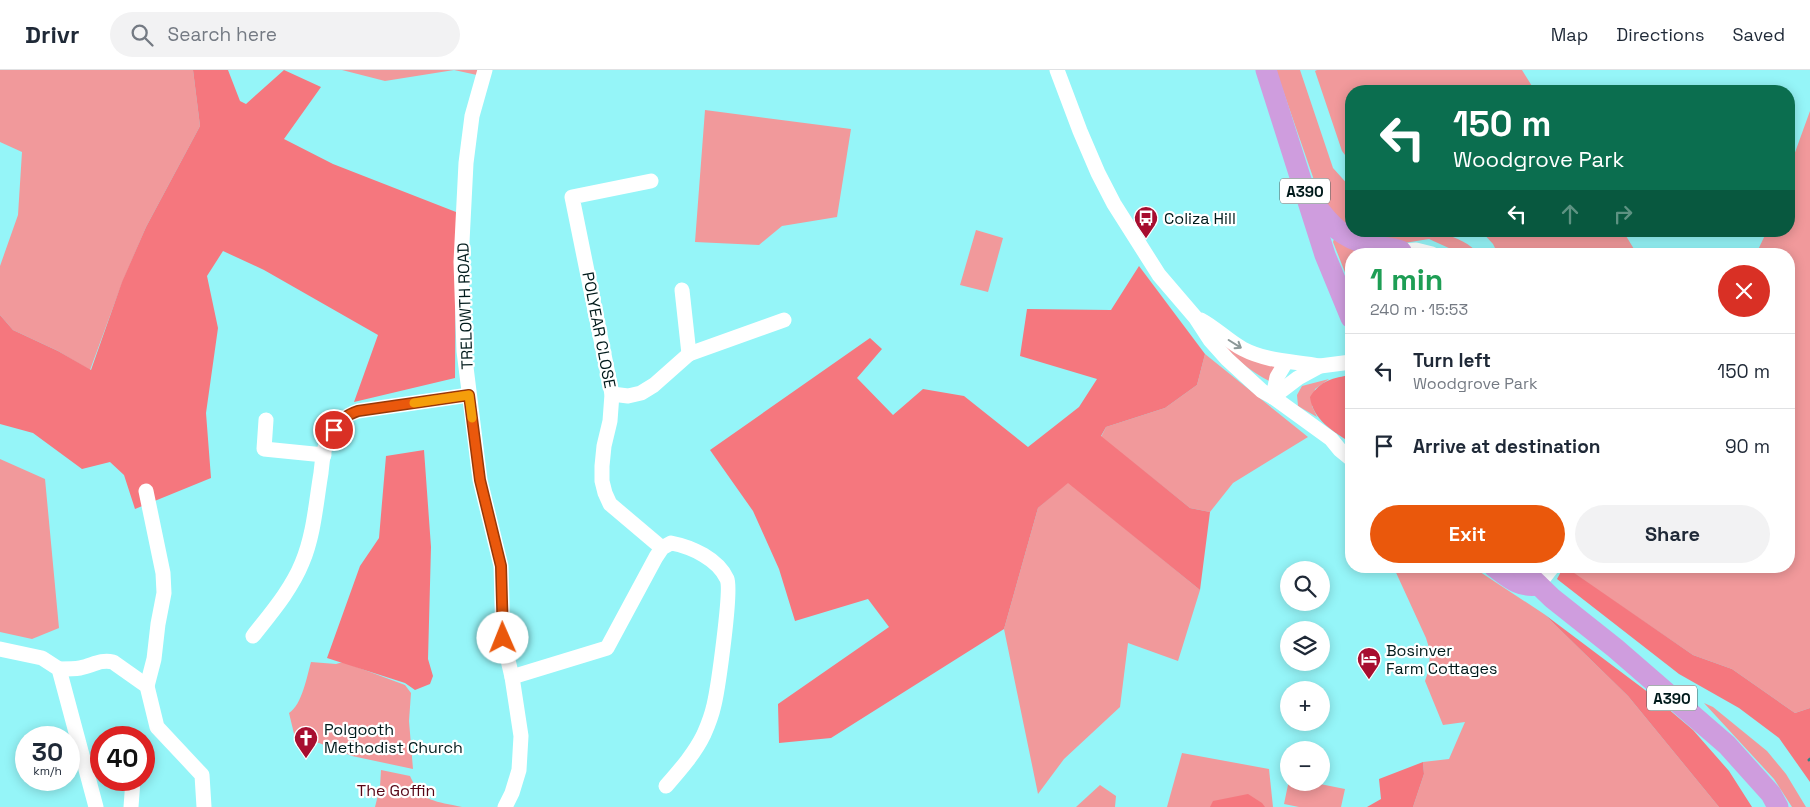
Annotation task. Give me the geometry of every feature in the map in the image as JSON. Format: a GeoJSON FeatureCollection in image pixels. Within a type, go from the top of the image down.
{"type":"FeatureCollection","features":[{"type":"Feature","properties":{"kind":"highway","name":"A390"},"geometry":{"type":"LineString","coordinates":[[1266,70],[1325,255],[1345,297]]}},
{"type":"Feature","properties":{"kind":"highway"},"geometry":{"type":"LineString","coordinates":[[1306,193],[1322,215],[1345,236]]}},
{"type":"Feature","properties":{"kind":"highway"},"geometry":{"type":"LineString","coordinates":[[1346,237],[1382,248]]}},
{"type":"Feature","properties":{"kind":"highway"},"geometry":{"type":"LineString","coordinates":[[1504,573],[1520,584],[1528,586],[1538,585]]}},
{"type":"Feature","properties":{"kind":"highway","name":"A390"},"geometry":{"type":"LineString","coordinates":[[1526,573],[1565,609],[1615,648],[1727,745],[1775,801]]}},
{"type":"Feature","properties":{"kind":"street","name":"TRELOWTH ROAD"},"geometry":{"type":"LineString","coordinates":[[485,70],[472,116],[466,163],[461,262],[464,352],[469,395],[480,480],[501,566],[503,638],[512,678],[521,736],[519,770],[512,793],[505,807]]}},
{"type":"Feature","properties":{"kind":"street"},"geometry":{"type":"LineString","coordinates":[[1057,70],[1098,173],[1114,204],[1159,274],[1227,359],[1262,391],[1331,439],[1345,454]]}},
{"type":"Feature","properties":{"kind":"street","name":"POLYEAR CLOSE"},"geometry":{"type":"LineString","coordinates":[[652,181],[572,197],[612,394],[610,421],[604,446],[602,466],[602,481],[605,493],[610,504],[662,548]]}},
{"type":"Feature","properties":{"kind":"street"},"geometry":{"type":"LineString","coordinates":[[682,290],[689,354]]}},
{"type":"Feature","properties":{"kind":"street"},"geometry":{"type":"LineString","coordinates":[[1195,317],[1204,321],[1248,352],[1270,359],[1320,366],[1345,363]]}},
{"type":"Feature","properties":{"kind":"street"},"geometry":{"type":"LineString","coordinates":[[612,394],[628,396],[641,393],[654,385],[689,354],[784,320]]}},
{"type":"Feature","properties":{"kind":"street"},"geometry":{"type":"LineString","coordinates":[[1290,362],[1298,378]]}},
{"type":"Feature","properties":{"kind":"street"},"geometry":{"type":"LineString","coordinates":[[1273,397],[1277,377],[1290,362]]}},
{"type":"Feature","properties":{"kind":"street"},"geometry":{"type":"LineString","coordinates":[[1273,397],[1298,378],[1320,366]]}},
{"type":"Feature","properties":{"kind":"street"},"geometry":{"type":"LineString","coordinates":[[253,636],[278,603],[302,563],[310,538],[328,439],[340,421],[346,415],[358,411],[469,395]]}},
{"type":"Feature","properties":{"kind":"street"},"geometry":{"type":"LineString","coordinates":[[266,420],[264,449],[324,454]]}},
{"type":"Feature","properties":{"kind":"street"},"geometry":{"type":"LineString","coordinates":[[1331,439],[1345,442]]}},
{"type":"Feature","properties":{"kind":"street"},"geometry":{"type":"LineString","coordinates":[[146,491],[163,573],[164,593],[148,686],[157,727],[202,775],[204,807]]}},
{"type":"Feature","properties":{"kind":"street"},"geometry":{"type":"LineString","coordinates":[[512,678],[608,648],[662,548],[671,543],[684,545],[708,558],[720,568],[728,581],[728,602],[714,706],[704,734],[691,756],[666,786]]}},
{"type":"Feature","properties":{"kind":"street"},"geometry":{"type":"LineString","coordinates":[[1538,585],[1547,573]]}},
{"type":"Feature","properties":{"kind":"street"},"geometry":{"type":"LineString","coordinates":[[0,649],[42,658],[59,670],[96,807]]}},
{"type":"Feature","properties":{"kind":"street"},"geometry":{"type":"LineString","coordinates":[[59,670],[82,668],[97,662],[113,662],[148,686]]}},
{"type":"Feature","properties":{"kind":"street"},"geometry":{"type":"LineString","coordinates":[[131,807],[132,791]]}},
{"type":"Feature","properties":{"kind":"green space"},"geometry":{"type":"Polygon","coordinates":[[[0,70],[193,70],[200,126],[146,227],[122,283],[90,370],[58,351],[13,330],[0,315],[0,266],[18,215],[22,152],[0,142],[0,70]]]}},
{"type":"Feature","properties":{"kind":"green space"},"geometry":{"type":"Polygon","coordinates":[[[342,70],[454,70],[385,81],[342,70]]]}},
{"type":"Feature","properties":{"kind":"green space"},"geometry":{"type":"Polygon","coordinates":[[[454,70],[479,70],[477,75],[454,70]]]}},
{"type":"Feature","properties":{"kind":"green space"},"geometry":{"type":"Polygon","coordinates":[[[1276,70],[1300,70],[1333,168],[1345,181],[1345,226],[1324,209],[1276,70]]]}},
{"type":"Feature","properties":{"kind":"green space"},"geometry":{"type":"Polygon","coordinates":[[[1522,70],[1531,85],[1345,85],[1345,155],[1315,71],[1522,70]]]}},
{"type":"Feature","properties":{"kind":"green space"},"geometry":{"type":"Polygon","coordinates":[[[705,110],[851,129],[837,217],[782,226],[759,245],[695,242],[705,110]]]}},
{"type":"Feature","properties":{"kind":"green space"},"geometry":{"type":"Polygon","coordinates":[[[1810,111],[1810,708],[1795,713],[1732,669],[1693,655],[1573,573],[1795,573],[1795,248],[1759,248],[1764,237],[1795,237],[1795,152],[1810,111]]]}},
{"type":"Feature","properties":{"kind":"green space"},"geometry":{"type":"Polygon","coordinates":[[[976,230],[1003,238],[988,292],[960,285],[976,230]]]}},
{"type":"Feature","properties":{"kind":"green space"},"geometry":{"type":"Polygon","coordinates":[[[1358,237],[1452,237],[1472,248],[1449,248],[1429,239],[1398,244],[1362,240],[1358,237]]]}},
{"type":"Feature","properties":{"kind":"green space"},"geometry":{"type":"Polygon","coordinates":[[[1487,237],[1627,237],[1633,248],[1495,248],[1487,237]]]}},
{"type":"Feature","properties":{"kind":"green space"},"geometry":{"type":"Polygon","coordinates":[[[1334,239],[1366,248],[1345,248],[1345,272],[1333,242],[1334,239]]]}},
{"type":"Feature","properties":{"kind":"green space"},"geometry":{"type":"Polygon","coordinates":[[[1211,335],[1280,367],[1273,383],[1247,367],[1211,335]]]}},
{"type":"Feature","properties":{"kind":"green space"},"geometry":{"type":"Polygon","coordinates":[[[1205,354],[1308,437],[1233,483],[1210,512],[1190,508],[1101,437],[1106,427],[1165,408],[1197,385],[1205,354]]]}},
{"type":"Feature","properties":{"kind":"green space"},"geometry":{"type":"Polygon","coordinates":[[[1329,379],[1315,389],[1312,406],[1317,417],[1298,406],[1297,395],[1302,386],[1329,379]]]}},
{"type":"Feature","properties":{"kind":"green space"},"geometry":{"type":"Polygon","coordinates":[[[0,459],[45,479],[59,628],[32,639],[0,632],[0,459]]]}},
{"type":"Feature","properties":{"kind":"green space"},"geometry":{"type":"Polygon","coordinates":[[[1068,482],[1200,590],[1178,661],[1128,643],[1120,707],[1064,759],[1038,794],[1004,629],[1038,508],[1068,482]]]}},
{"type":"Feature","properties":{"kind":"green space"},"geometry":{"type":"Polygon","coordinates":[[[1396,573],[1482,573],[1544,614],[1628,696],[1719,807],[1413,807],[1424,774],[1423,762],[1449,759],[1465,722],[1443,725],[1425,681],[1429,669],[1430,651],[1396,573]]]}},
{"type":"Feature","properties":{"kind":"green space"},"geometry":{"type":"Polygon","coordinates":[[[311,662],[336,664],[343,662],[405,685],[411,693],[409,721],[413,769],[352,756],[319,743],[296,742],[289,713],[294,709],[301,697],[311,662]]]}},
{"type":"Feature","properties":{"kind":"green space"},"geometry":{"type":"Polygon","coordinates":[[[1704,703],[1713,707],[1767,751],[1786,774],[1806,807],[1792,807],[1774,779],[1704,703]]]}},
{"type":"Feature","properties":{"kind":"green space"},"geometry":{"type":"Polygon","coordinates":[[[1182,753],[1269,769],[1273,807],[1167,807],[1182,753]]]}},
{"type":"Feature","properties":{"kind":"green space","name":"The Goffin"},"geometry":{"type":"Polygon","coordinates":[[[381,770],[410,776],[425,796],[437,802],[462,807],[375,807],[380,787],[381,770]]]}},
{"type":"Feature","properties":{"kind":"green space"},"geometry":{"type":"Polygon","coordinates":[[[1100,785],[1116,796],[1115,807],[1076,807],[1100,785]]]}},
{"type":"Feature","properties":{"kind":"green space"},"geometry":{"type":"Polygon","coordinates":[[[1330,786],[1345,789],[1341,807],[1299,807],[1284,804],[1287,791],[1330,791],[1330,786]]]}},
{"type":"Feature","properties":{"kind":"shaded area"},"geometry":{"type":"Polygon","coordinates":[[[193,70],[228,70],[240,101],[246,104],[284,70],[321,87],[284,139],[333,164],[456,212],[455,378],[354,402],[378,335],[264,270],[223,251],[207,276],[218,328],[206,413],[211,478],[135,509],[124,475],[110,462],[82,469],[33,433],[0,424],[0,315],[13,330],[58,351],[91,370],[122,282],[146,227],[200,126],[193,70]]]}},
{"type":"Feature","properties":{"kind":"shaded area"},"geometry":{"type":"Polygon","coordinates":[[[1139,266],[1205,354],[1197,385],[1165,408],[1106,427],[1101,436],[1190,508],[1210,512],[1200,590],[1068,483],[1038,508],[1004,629],[831,738],[779,743],[778,704],[889,627],[868,599],[795,621],[779,569],[753,511],[710,450],[870,338],[882,349],[857,378],[893,415],[923,389],[964,396],[1028,447],[1079,407],[1097,379],[1020,356],[1027,309],[1111,310],[1139,266]]]}},
{"type":"Feature","properties":{"kind":"shaded area"},"geometry":{"type":"Polygon","coordinates":[[[1345,376],[1345,439],[1325,424],[1315,412],[1310,397],[1323,383],[1345,376]]]}},
{"type":"Feature","properties":{"kind":"shaded area"},"geometry":{"type":"Polygon","coordinates":[[[424,450],[431,547],[428,659],[433,676],[430,684],[415,690],[405,683],[327,658],[360,566],[379,538],[386,456],[424,450]]]}},
{"type":"Feature","properties":{"kind":"shaded area"},"geometry":{"type":"Polygon","coordinates":[[[1560,573],[1574,573],[1693,655],[1732,669],[1795,713],[1810,708],[1810,782],[1779,738],[1739,708],[1679,674],[1557,579],[1560,573]]]}},
{"type":"Feature","properties":{"kind":"shaded area"},"geometry":{"type":"Polygon","coordinates":[[[1544,614],[1653,696],[1693,730],[1729,771],[1752,807],[1719,807],[1628,696],[1544,614]]]}},
{"type":"Feature","properties":{"kind":"shaded area"},"geometry":{"type":"Polygon","coordinates":[[[1423,762],[1424,774],[1413,807],[1367,807],[1381,799],[1379,779],[1423,762]]]}},
{"type":"Feature","properties":{"kind":"shaded area"},"geometry":{"type":"Polygon","coordinates":[[[1248,794],[1265,807],[1210,807],[1213,801],[1248,794]]]}},
{"type":"Feature","properties":{"kind":"slow traffic"},"geometry":{"type":"LineString","coordinates":[[414,403],[469,395],[472,418]]}},
{"type":"Feature","properties":{"kind":"place","name":"Coliza Hill"},"geometry":{"type":"Point","coordinates":[1146,239]}},
{"type":"Feature","properties":{"kind":"place","name":"Bosinver Farm Cottages"},"geometry":{"type":"Point","coordinates":[1369,680]}},
{"type":"Feature","properties":{"kind":"place","name":"Polgooth Methodist Church"},"geometry":{"type":"Point","coordinates":[306,759]}},
{"type":"Feature","properties":{"kind":"route"},"geometry":{"type":"LineString","coordinates":[[334,430],[346,415],[358,411],[469,395],[480,480],[501,566],[503,638]]}}]}
